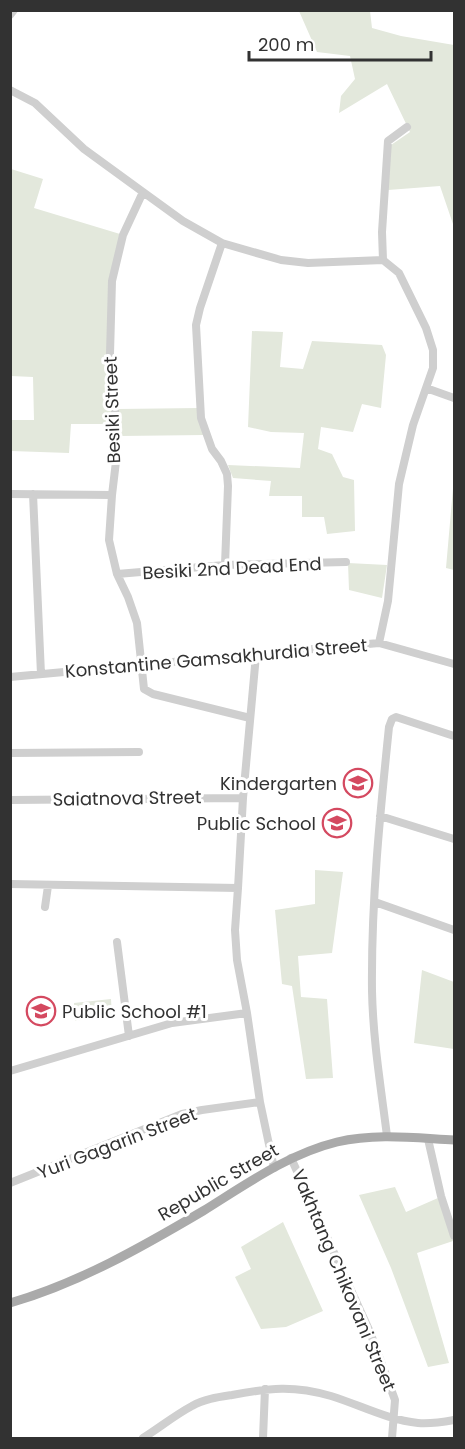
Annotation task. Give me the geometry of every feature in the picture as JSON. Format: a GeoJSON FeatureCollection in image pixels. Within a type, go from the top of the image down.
{"type":"FeatureCollection","features":[{"type":"Feature","properties":{"kind":"main road","name":"Republic Street"},"geometry":{"type":"LineString","coordinates":[[10,1303],[36,1296],[126,1255],[291,1158],[307,1152],[335,1143],[387,1136],[454,1140]]}},
{"type":"Feature","properties":{"kind":"street"},"geometry":{"type":"LineString","coordinates":[[10,15],[14,10]]}},
{"type":"Feature","properties":{"kind":"street"},"geometry":{"type":"LineString","coordinates":[[10,90],[35,103],[84,149],[183,221],[222,243],[281,260],[308,263],[383,260],[399,273],[426,328],[434,359],[413,425],[399,484],[388,602],[379,643]]}},
{"type":"Feature","properties":{"kind":"street"},"geometry":{"type":"LineString","coordinates":[[383,260],[382,232],[388,141],[407,127]]}},
{"type":"Feature","properties":{"kind":"street","name":"Besiki Street"},"geometry":{"type":"LineString","coordinates":[[143,192],[123,235],[112,281],[110,354],[117,453],[109,540],[117,574],[137,623],[144,689],[153,694],[250,718]]}},
{"type":"Feature","properties":{"kind":"street"},"geometry":{"type":"LineString","coordinates":[[222,243],[196,325],[201,418],[212,449],[227,474],[225,565]]}},
{"type":"Feature","properties":{"kind":"street"},"geometry":{"type":"LineString","coordinates":[[426,388],[454,398]]}},
{"type":"Feature","properties":{"kind":"street"},"geometry":{"type":"LineString","coordinates":[[10,494],[112,495]]}},
{"type":"Feature","properties":{"kind":"street"},"geometry":{"type":"LineString","coordinates":[[33,494],[41,674]]}},
{"type":"Feature","properties":{"kind":"street","name":"Besiki 2nd Dead End"},"geometry":{"type":"LineString","coordinates":[[117,574],[225,565],[346,562]]}},
{"type":"Feature","properties":{"kind":"street","name":"Konstantine Gamsakhurdia Street"},"geometry":{"type":"LineString","coordinates":[[10,677],[379,643],[454,664]]}},
{"type":"Feature","properties":{"kind":"street"},"geometry":{"type":"LineString","coordinates":[[255,655],[235,930],[237,960],[260,1102],[274,1168]]}},
{"type":"Feature","properties":{"kind":"street"},"geometry":{"type":"LineString","coordinates":[[387,1136],[376,1051],[372,992],[380,816],[389,727],[392,719],[401,717],[454,736]]}},
{"type":"Feature","properties":{"kind":"street"},"geometry":{"type":"LineString","coordinates":[[10,753],[139,752]]}},
{"type":"Feature","properties":{"kind":"street","name":"Saiatnova Street"},"geometry":{"type":"LineString","coordinates":[[10,800],[243,798]]}},
{"type":"Feature","properties":{"kind":"street"},"geometry":{"type":"LineString","coordinates":[[380,816],[454,839]]}},
{"type":"Feature","properties":{"kind":"street"},"geometry":{"type":"LineString","coordinates":[[10,884],[238,888]]}},
{"type":"Feature","properties":{"kind":"street"},"geometry":{"type":"LineString","coordinates":[[45,907],[48,885]]}},
{"type":"Feature","properties":{"kind":"street"},"geometry":{"type":"LineString","coordinates":[[375,902],[454,930]]}},
{"type":"Feature","properties":{"kind":"street"},"geometry":{"type":"LineString","coordinates":[[117,942],[129,1036]]}},
{"type":"Feature","properties":{"kind":"street"},"geometry":{"type":"LineString","coordinates":[[10,1071],[172,1023],[247,1013]]}},
{"type":"Feature","properties":{"kind":"street","name":"Yuri Gagarin Street"},"geometry":{"type":"LineString","coordinates":[[10,1183],[182,1114],[260,1102]]}},
{"type":"Feature","properties":{"kind":"street"},"geometry":{"type":"LineString","coordinates":[[428,1139],[441,1196],[454,1236]]}},
{"type":"Feature","properties":{"kind":"street","name":"Vakhtang Chikovani Street"},"geometry":{"type":"LineString","coordinates":[[291,1158],[370,1332],[395,1400],[392,1438]]}},
{"type":"Feature","properties":{"kind":"street"},"geometry":{"type":"LineString","coordinates":[[143,1438],[194,1405],[216,1397],[282,1388],[331,1396],[394,1418],[418,1423],[454,1420]]}},
{"type":"Feature","properties":{"kind":"street"},"geometry":{"type":"LineString","coordinates":[[263,1438],[265,1389]]}},
{"type":"Feature","properties":{"kind":"shaded area"},"geometry":{"type":"Polygon","coordinates":[[[299,11],[370,11],[372,28],[401,36],[454,45],[454,227],[440,186],[388,190],[391,145],[410,132],[387,84],[339,113],[341,96],[355,79],[350,56],[317,52],[299,11]]]}},
{"type":"Feature","properties":{"kind":"shaded area"},"geometry":{"type":"Polygon","coordinates":[[[11,169],[43,179],[34,208],[120,234],[108,291],[113,424],[71,424],[69,453],[11,451],[11,420],[34,420],[33,377],[11,376],[11,169]]]}},
{"type":"Feature","properties":{"kind":"shaded area"},"geometry":{"type":"Polygon","coordinates":[[[252,331],[283,332],[280,367],[303,369],[312,341],[382,345],[386,355],[381,408],[362,404],[353,432],[321,427],[318,449],[332,454],[343,477],[354,480],[355,531],[327,534],[324,517],[302,517],[302,496],[269,496],[271,481],[233,478],[228,465],[300,468],[304,433],[271,432],[248,427],[252,331]]]}},
{"type":"Feature","properties":{"kind":"shaded area"},"geometry":{"type":"Polygon","coordinates":[[[199,408],[205,435],[120,436],[118,409],[199,408]]]}},
{"type":"Feature","properties":{"kind":"shaded area"},"geometry":{"type":"Polygon","coordinates":[[[454,477],[454,570],[446,568],[454,477]]]}},
{"type":"Feature","properties":{"kind":"shaded area"},"geometry":{"type":"Polygon","coordinates":[[[348,563],[387,565],[382,598],[349,590],[348,563]]]}},
{"type":"Feature","properties":{"kind":"shaded area"},"geometry":{"type":"Polygon","coordinates":[[[315,870],[343,872],[332,953],[298,956],[301,997],[327,999],[333,1078],[306,1079],[292,986],[282,984],[275,910],[315,904],[315,870]]]}},
{"type":"Feature","properties":{"kind":"shaded area"},"geometry":{"type":"Polygon","coordinates":[[[422,970],[454,982],[454,1049],[414,1043],[422,970]]]}},
{"type":"Feature","properties":{"kind":"shaded area"},"geometry":{"type":"Polygon","coordinates":[[[111,999],[112,1017],[75,1021],[74,1003],[111,999]]]}},
{"type":"Feature","properties":{"kind":"shaded area"},"geometry":{"type":"Polygon","coordinates":[[[395,1187],[406,1212],[438,1198],[453,1241],[417,1253],[449,1363],[428,1367],[391,1268],[359,1195],[395,1187]]]}},
{"type":"Feature","properties":{"kind":"shaded area"},"geometry":{"type":"Polygon","coordinates":[[[283,1222],[323,1311],[286,1327],[261,1329],[235,1277],[251,1269],[241,1247],[283,1222]]]}},
{"type":"Feature","properties":{"kind":"place","name":"Kindergarten"},"geometry":{"type":"Point","coordinates":[358,783]}},
{"type":"Feature","properties":{"kind":"place","name":"Public School"},"geometry":{"type":"Point","coordinates":[337,823]}},
{"type":"Feature","properties":{"kind":"place","name":"Public School #1"},"geometry":{"type":"Point","coordinates":[41,1011]}}]}
